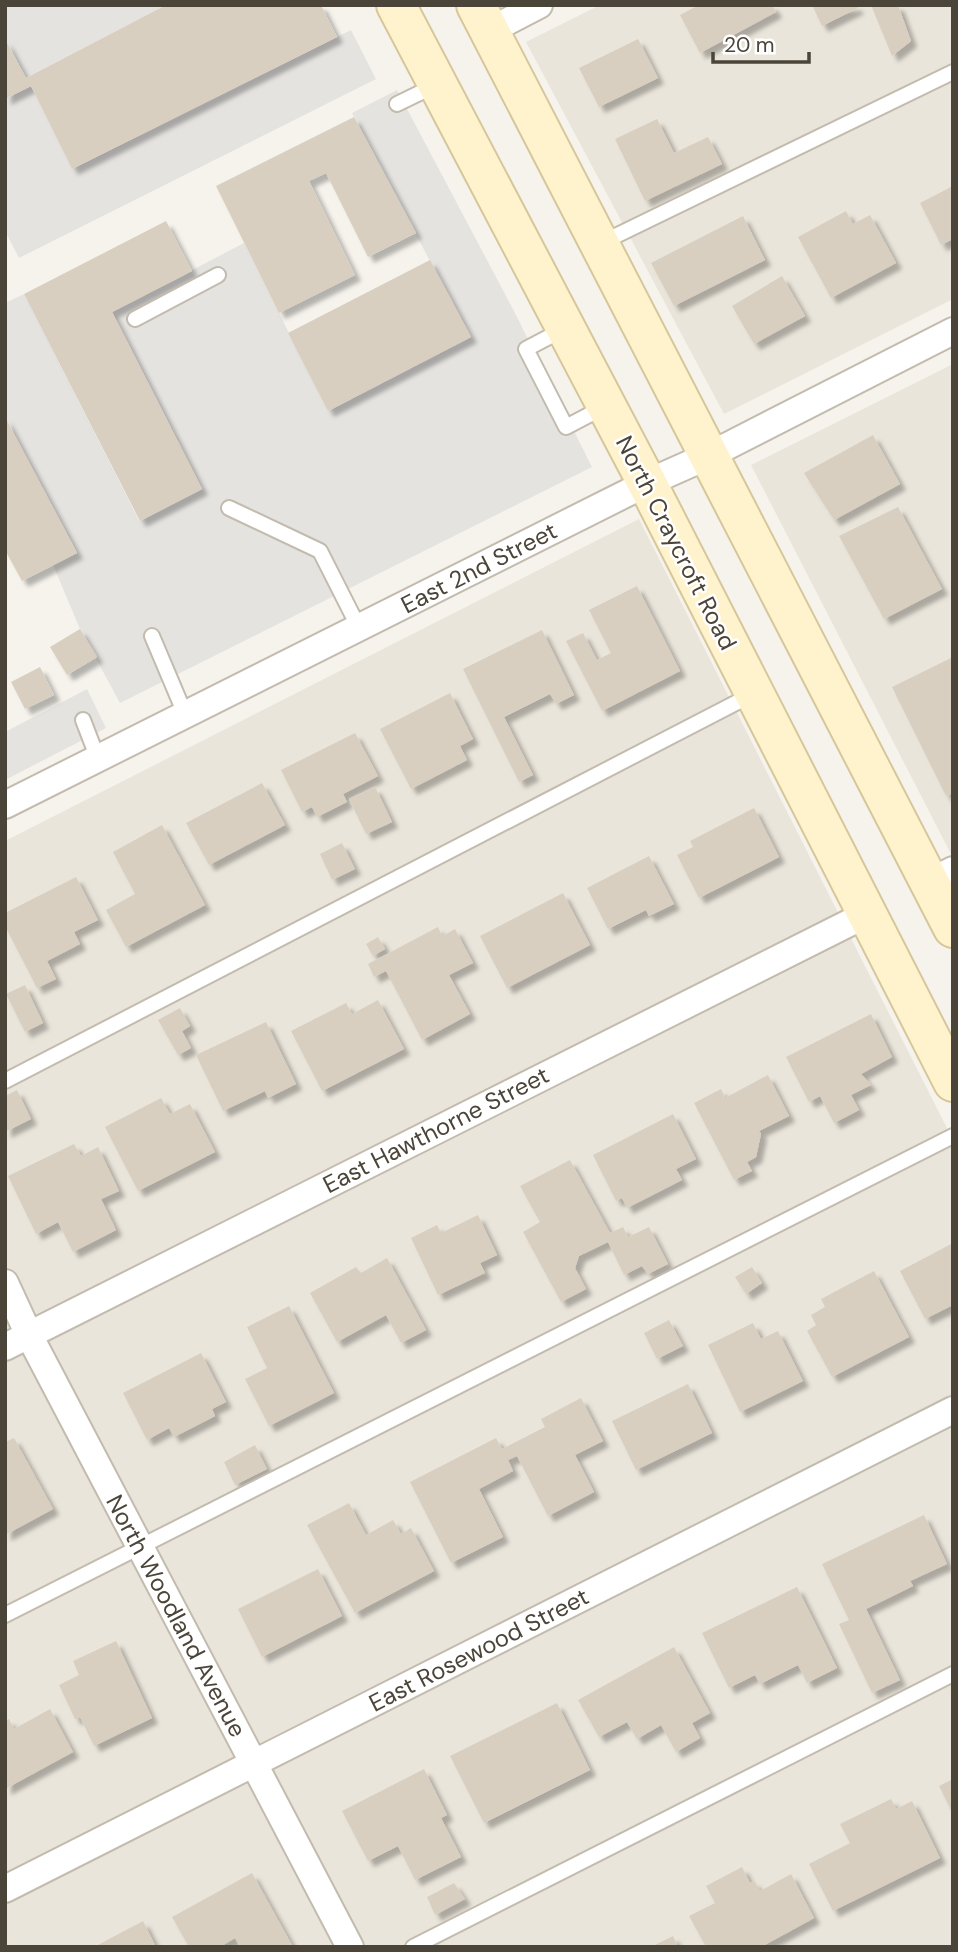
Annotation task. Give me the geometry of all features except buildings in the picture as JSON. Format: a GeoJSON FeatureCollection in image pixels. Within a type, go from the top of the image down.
{"type":"FeatureCollection","features":[{"type":"Feature","properties":{"kind":"main road","name":"North Craycroft Road"},"geometry":{"type":"LineString","coordinates":[[396,5],[648,483],[953,1082]]}},
{"type":"Feature","properties":{"kind":"main road"},"geometry":{"type":"LineString","coordinates":[[483,18],[710,456],[941,876],[953,928]]}},
{"type":"Feature","properties":{"kind":"street"},"geometry":{"type":"LineString","coordinates":[[483,18],[539,5]]}},
{"type":"Feature","properties":{"kind":"street","name":"East 2nd Street"},"geometry":{"type":"LineString","coordinates":[[5,805],[648,483],[710,456],[953,331]]}},
{"type":"Feature","properties":{"kind":"street","name":"East Hawthorne Street"},"geometry":{"type":"LineString","coordinates":[[5,1347],[867,914]]}},
{"type":"Feature","properties":{"kind":"street","name":"North Woodland Avenue"},"geometry":{"type":"LineString","coordinates":[[5,1283],[29,1335],[350,1947]]}},
{"type":"Feature","properties":{"kind":"street","name":"East Rosewood Street"},"geometry":{"type":"LineString","coordinates":[[5,1889],[953,1410]]}},
{"type":"Feature","properties":{"kind":"lane"},"geometry":{"type":"LineString","coordinates":[[600,244],[953,72]]}},
{"type":"Feature","properties":{"kind":"lane"},"geometry":{"type":"LineString","coordinates":[[397,103],[438,84]]}},
{"type":"Feature","properties":{"kind":"lane"},"geometry":{"type":"LineString","coordinates":[[135,319],[218,275]]}},
{"type":"Feature","properties":{"kind":"lane"},"geometry":{"type":"LineString","coordinates":[[565,329],[526,349],[566,426],[606,406]]}},
{"type":"Feature","properties":{"kind":"lane"},"geometry":{"type":"LineString","coordinates":[[229,508],[320,551],[359,628]]}},
{"type":"Feature","properties":{"kind":"lane"},"geometry":{"type":"LineString","coordinates":[[152,636],[185,714]]}},
{"type":"Feature","properties":{"kind":"lane"},"geometry":{"type":"LineString","coordinates":[[5,1081],[754,694]]}},
{"type":"Feature","properties":{"kind":"lane"},"geometry":{"type":"LineString","coordinates":[[83,720],[98,759]]}},
{"type":"Feature","properties":{"kind":"lane"},"geometry":{"type":"LineString","coordinates":[[5,1615],[953,1136]]}},
{"type":"Feature","properties":{"kind":"lane"},"geometry":{"type":"LineString","coordinates":[[413,1947],[953,1674]]}},
{"type":"Feature","properties":{"kind":"shaded area"},"geometry":{"type":"Polygon","coordinates":[[[5,5],[166,5],[26,78],[5,39],[5,5]]]}},
{"type":"Feature","properties":{"kind":"shaded area"},"geometry":{"type":"Polygon","coordinates":[[[600,5],[953,5],[953,299],[724,414],[526,42],[600,5]]]}},
{"type":"Feature","properties":{"kind":"shaded area"},"geometry":{"type":"Polygon","coordinates":[[[351,30],[376,79],[19,258],[5,231],[5,99],[31,86],[72,169],[351,30]]]}},
{"type":"Feature","properties":{"kind":"shaded area"},"geometry":{"type":"Polygon","coordinates":[[[397,90],[515,313],[592,467],[120,703],[80,629],[53,565],[77,553],[5,417],[5,303],[24,294],[139,521],[202,489],[112,312],[244,243],[328,411],[470,337],[352,113],[397,90]]]}},
{"type":"Feature","properties":{"kind":"shaded area"},"geometry":{"type":"Polygon","coordinates":[[[953,364],[953,858],[751,465],[953,364]]]}},
{"type":"Feature","properties":{"kind":"shaded area"},"geometry":{"type":"Polygon","coordinates":[[[639,519],[953,1140],[953,1947],[5,1947],[5,841],[639,519]]]}},
{"type":"Feature","properties":{"kind":"shaded area"},"geometry":{"type":"Polygon","coordinates":[[[87,689],[106,728],[5,780],[5,732],[87,689]]]}}]}
